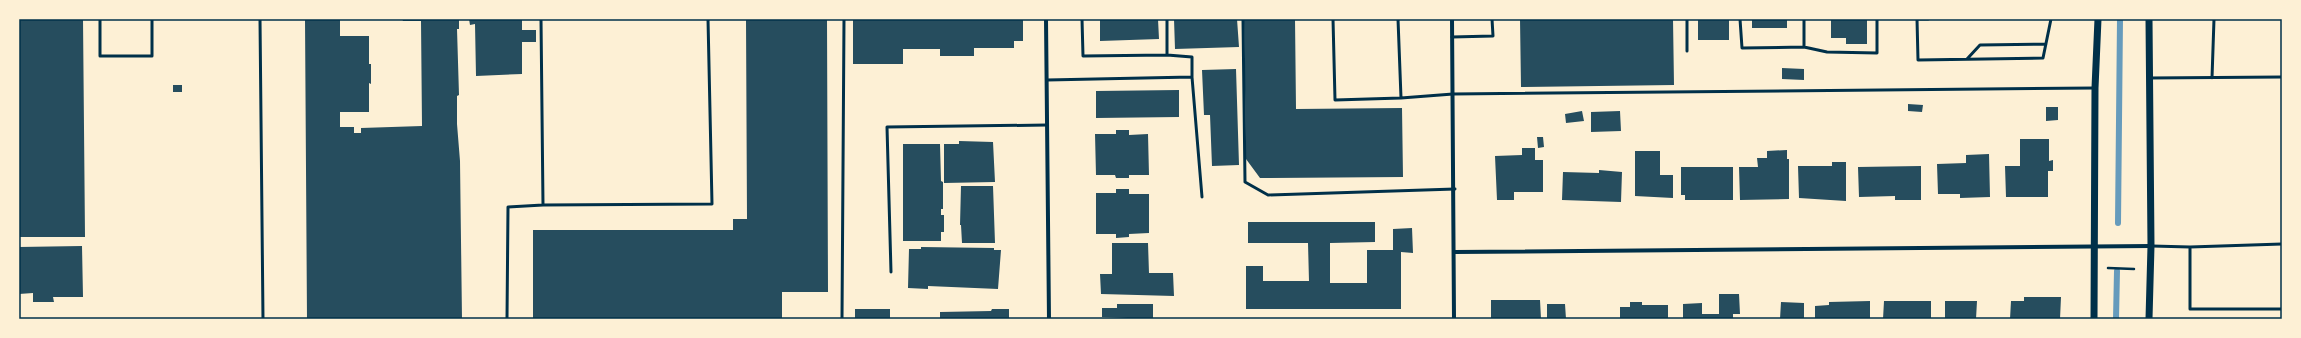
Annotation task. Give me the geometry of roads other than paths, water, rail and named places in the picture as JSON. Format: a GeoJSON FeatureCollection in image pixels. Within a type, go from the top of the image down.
{"type":"FeatureCollection","features":[{"type":"Feature","properties":{"kind":"street"},"geometry":{"type":"LineString","coordinates":[[1046,19],[1049,319]]}},
{"type":"Feature","properties":{"kind":"street"},"geometry":{"type":"LineString","coordinates":[[1452,19],[1455,189],[1454,319]]}},
{"type":"Feature","properties":{"kind":"street"},"geometry":{"type":"LineString","coordinates":[[2094,319],[2095,88],[2098,19]]}},
{"type":"Feature","properties":{"kind":"street"},"geometry":{"type":"LineString","coordinates":[[2148,19],[2151,246],[2149,319]]}},
{"type":"Feature","properties":{"kind":"street"},"geometry":{"type":"LineString","coordinates":[[1454,252],[2151,246]]}},
{"type":"Feature","properties":{"kind":"lane"},"geometry":{"type":"LineString","coordinates":[[100,19],[100,56],[152,56],[152,19]]}},
{"type":"Feature","properties":{"kind":"lane"},"geometry":{"type":"LineString","coordinates":[[260,19],[263,319]]}},
{"type":"Feature","properties":{"kind":"lane"},"geometry":{"type":"LineString","coordinates":[[541,19],[543,206]]}},
{"type":"Feature","properties":{"kind":"lane"},"geometry":{"type":"LineString","coordinates":[[506,319],[508,207],[712,204],[708,19]]}},
{"type":"Feature","properties":{"kind":"lane"},"geometry":{"type":"LineString","coordinates":[[842,319],[844,19]]}},
{"type":"Feature","properties":{"kind":"lane"},"geometry":{"type":"LineString","coordinates":[[1082,19],[1083,56],[1167,55],[1192,57],[1192,77],[1202,197]]}},
{"type":"Feature","properties":{"kind":"lane"},"geometry":{"type":"LineString","coordinates":[[1167,19],[1167,55]]}},
{"type":"Feature","properties":{"kind":"lane"},"geometry":{"type":"LineString","coordinates":[[1243,19],[1245,182],[1268,195],[1455,189]]}},
{"type":"Feature","properties":{"kind":"lane"},"geometry":{"type":"LineString","coordinates":[[1333,19],[1336,100],[1402,98],[1453,94],[2095,88]]}},
{"type":"Feature","properties":{"kind":"lane"},"geometry":{"type":"LineString","coordinates":[[1398,19],[1402,98]]}},
{"type":"Feature","properties":{"kind":"lane"},"geometry":{"type":"LineString","coordinates":[[1452,37],[1492,36],[1492,19]]}},
{"type":"Feature","properties":{"kind":"lane"},"geometry":{"type":"LineString","coordinates":[[1687,19],[1687,51]]}},
{"type":"Feature","properties":{"kind":"lane"},"geometry":{"type":"LineString","coordinates":[[1740,19],[1742,48],[1804,47],[1827,52],[1877,53],[1877,19]]}},
{"type":"Feature","properties":{"kind":"lane"},"geometry":{"type":"LineString","coordinates":[[1804,19],[1804,47]]}},
{"type":"Feature","properties":{"kind":"lane"},"geometry":{"type":"LineString","coordinates":[[1928,19],[1918,19],[1918,60],[2043,58],[2051,19]]}},
{"type":"Feature","properties":{"kind":"lane"},"geometry":{"type":"LineString","coordinates":[[2212,78],[2214,19]]}},
{"type":"Feature","properties":{"kind":"lane"},"geometry":{"type":"LineString","coordinates":[[1967,59],[1980,45],[2046,44]]}},
{"type":"Feature","properties":{"kind":"lane"},"geometry":{"type":"LineString","coordinates":[[1047,80],[1192,77]]}},
{"type":"Feature","properties":{"kind":"lane"},"geometry":{"type":"LineString","coordinates":[[2149,78],[2282,77]]}},
{"type":"Feature","properties":{"kind":"lane"},"geometry":{"type":"LineString","coordinates":[[891,272],[887,127],[1047,125]]}},
{"type":"Feature","properties":{"kind":"lane"},"geometry":{"type":"LineString","coordinates":[[2151,246],[2282,244]]}},
{"type":"Feature","properties":{"kind":"lane"},"geometry":{"type":"LineString","coordinates":[[2190,246],[2190,309],[2282,309]]}},
{"type":"Feature","properties":{"kind":"waterway"},"geometry":{"type":"LineString","coordinates":[[2118,223],[2120,19]]}},
{"type":"Feature","properties":{"kind":"waterway"},"geometry":{"type":"LineString","coordinates":[[2116,319],[2117,271]]}}]}
